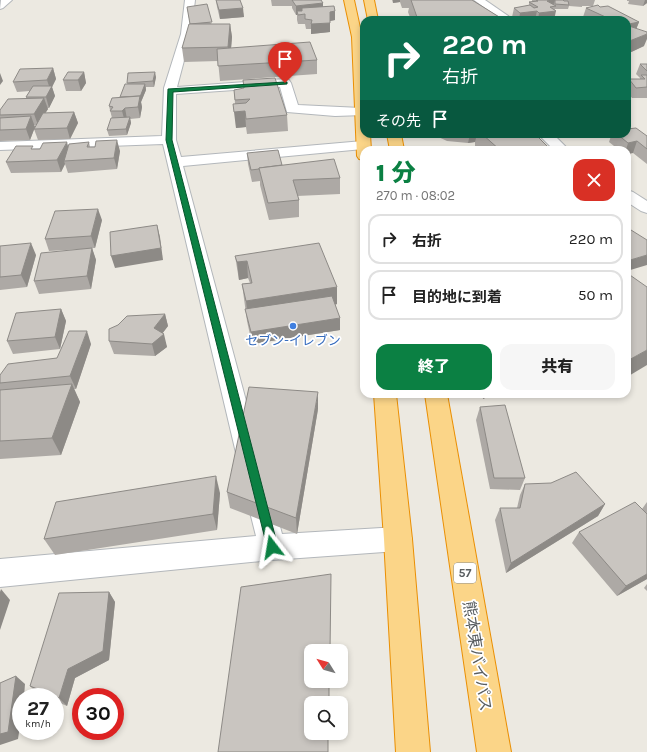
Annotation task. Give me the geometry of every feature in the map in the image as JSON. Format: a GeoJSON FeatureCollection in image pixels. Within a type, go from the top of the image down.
{"type":"FeatureCollection","features":[{"type":"Feature","properties":{"kind":"highway"},"geometry":{"type":"LineString","coordinates":[[349,0],[357,37],[360,93]]}},
{"type":"Feature","properties":{"kind":"highway"},"geometry":{"type":"LineString","coordinates":[[369,0],[372,16]]}},
{"type":"Feature","properties":{"kind":"highway"},"geometry":{"type":"LineString","coordinates":[[385,398],[398,539],[413,752]]}},
{"type":"Feature","properties":{"kind":"highway","name":"熊本東バイパス"},"geometry":{"type":"LineString","coordinates":[[437,398],[494,752]]}},
{"type":"Feature","properties":{"kind":"street"},"geometry":{"type":"LineString","coordinates":[[0,6],[7,0]]}},
{"type":"Feature","properties":{"kind":"street"},"geometry":{"type":"LineString","coordinates":[[190,0],[186,34],[170,91],[169,140],[272,547]]}},
{"type":"Feature","properties":{"kind":"street"},"geometry":{"type":"LineString","coordinates":[[479,0],[503,16]]}},
{"type":"Feature","properties":{"kind":"street"},"geometry":{"type":"LineString","coordinates":[[170,91],[285,83],[292,109],[360,112]]}},
{"type":"Feature","properties":{"kind":"street"},"geometry":{"type":"LineString","coordinates":[[549,138],[558,146]]}},
{"type":"Feature","properties":{"kind":"street"},"geometry":{"type":"LineString","coordinates":[[0,146],[169,140]]}},
{"type":"Feature","properties":{"kind":"street"},"geometry":{"type":"LineString","coordinates":[[174,162],[360,150]]}},
{"type":"Feature","properties":{"kind":"street"},"geometry":{"type":"LineString","coordinates":[[631,198],[647,208]]}},
{"type":"Feature","properties":{"kind":"street"},"geometry":{"type":"LineString","coordinates":[[0,573],[272,547],[398,539]]}},
{"type":"Feature","properties":{"kind":"building"},"geometry":{"type":"Polygon","coordinates":[[[216,0],[240,0],[243,8],[219,10],[216,0]]]}},
{"type":"Feature","properties":{"kind":"building"},"geometry":{"type":"Polygon","coordinates":[[[292,0],[321,0],[323,3],[296,6],[292,0]]]}},
{"type":"Feature","properties":{"kind":"building"},"geometry":{"type":"Polygon","coordinates":[[[411,0],[472,0],[498,16],[417,16],[411,0]]]}},
{"type":"Feature","properties":{"kind":"building"},"geometry":{"type":"Polygon","coordinates":[[[536,0],[552,0],[547,1],[556,6],[550,7],[556,11],[520,13],[514,8],[530,5],[534,8],[538,7],[529,2],[538,1],[536,0]]]}},
{"type":"Feature","properties":{"kind":"building"},"geometry":{"type":"Polygon","coordinates":[[[555,0],[568,1],[569,5],[555,4],[555,0]]]}},
{"type":"Feature","properties":{"kind":"building"},"geometry":{"type":"Polygon","coordinates":[[[207,4],[212,22],[190,24],[187,7],[207,4]]]}},
{"type":"Feature","properties":{"kind":"building"},"geometry":{"type":"Polygon","coordinates":[[[598,5],[600,7],[608,6],[627,16],[603,16],[586,8],[598,5]]]}},
{"type":"Feature","properties":{"kind":"building"},"geometry":{"type":"Polygon","coordinates":[[[334,6],[335,11],[330,12],[330,23],[311,24],[312,20],[305,19],[305,14],[298,15],[297,11],[302,11],[302,8],[334,6]]]}},
{"type":"Feature","properties":{"kind":"building"},"geometry":{"type":"Polygon","coordinates":[[[631,18],[639,22],[631,24],[631,18]]]}},
{"type":"Feature","properties":{"kind":"building"},"geometry":{"type":"Polygon","coordinates":[[[189,24],[230,24],[228,47],[182,48],[189,24]]]}},
{"type":"Feature","properties":{"kind":"building"},"geometry":{"type":"Polygon","coordinates":[[[631,27],[647,32],[647,34],[631,40],[631,27]]]}},
{"type":"Feature","properties":{"kind":"building"},"geometry":{"type":"Polygon","coordinates":[[[310,42],[317,60],[218,66],[217,49],[310,42]]]}},
{"type":"Feature","properties":{"kind":"building"},"geometry":{"type":"Polygon","coordinates":[[[640,64],[647,64],[647,71],[640,64]]]}},
{"type":"Feature","properties":{"kind":"building"},"geometry":{"type":"Polygon","coordinates":[[[53,68],[47,80],[13,82],[20,69],[53,68]]]}},
{"type":"Feature","properties":{"kind":"building"},"geometry":{"type":"Polygon","coordinates":[[[68,72],[84,72],[78,80],[63,80],[68,72]]]}},
{"type":"Feature","properties":{"kind":"building"},"geometry":{"type":"Polygon","coordinates":[[[155,72],[153,81],[127,83],[128,73],[155,72]]]}},
{"type":"Feature","properties":{"kind":"building"},"geometry":{"type":"Polygon","coordinates":[[[641,75],[647,75],[647,87],[636,88],[631,82],[631,79],[645,79],[641,75]]]}},
{"type":"Feature","properties":{"kind":"building"},"geometry":{"type":"Polygon","coordinates":[[[275,78],[287,115],[246,119],[245,111],[234,112],[233,104],[246,103],[250,99],[235,100],[234,90],[244,88],[243,80],[275,78]]]}},
{"type":"Feature","properties":{"kind":"building"},"geometry":{"type":"Polygon","coordinates":[[[125,84],[145,84],[140,97],[120,97],[125,84]]]}},
{"type":"Feature","properties":{"kind":"building"},"geometry":{"type":"Polygon","coordinates":[[[33,86],[52,86],[46,97],[26,97],[33,86]]]}},
{"type":"Feature","properties":{"kind":"building"},"geometry":{"type":"Polygon","coordinates":[[[140,96],[138,107],[125,108],[122,111],[110,111],[113,107],[109,106],[112,98],[140,96]]]}},
{"type":"Feature","properties":{"kind":"building"},"geometry":{"type":"Polygon","coordinates":[[[44,98],[34,114],[0,115],[0,110],[8,99],[44,98]]]}},
{"type":"Feature","properties":{"kind":"building"},"geometry":{"type":"Polygon","coordinates":[[[74,112],[67,128],[34,129],[43,113],[74,112]]]}},
{"type":"Feature","properties":{"kind":"building"},"geometry":{"type":"Polygon","coordinates":[[[31,116],[26,129],[0,130],[0,118],[31,116]]]}},
{"type":"Feature","properties":{"kind":"building"},"geometry":{"type":"Polygon","coordinates":[[[130,117],[126,129],[107,130],[111,118],[130,117]]]}},
{"type":"Feature","properties":{"kind":"building"},"geometry":{"type":"Polygon","coordinates":[[[636,128],[647,136],[647,149],[637,141],[628,143],[622,138],[631,138],[631,129],[636,128]]]}},
{"type":"Feature","properties":{"kind":"building"},"geometry":{"type":"Polygon","coordinates":[[[486,138],[539,138],[547,146],[496,146],[486,138]]]}},
{"type":"Feature","properties":{"kind":"building"},"geometry":{"type":"Polygon","coordinates":[[[117,140],[114,158],[64,161],[69,144],[89,142],[87,147],[95,147],[96,141],[117,140]]]}},
{"type":"Feature","properties":{"kind":"building"},"geometry":{"type":"Polygon","coordinates":[[[67,142],[57,160],[6,162],[16,146],[33,146],[31,149],[40,149],[43,143],[67,142]]]}},
{"type":"Feature","properties":{"kind":"building"},"geometry":{"type":"Polygon","coordinates":[[[278,150],[282,165],[251,170],[247,153],[278,150]]]}},
{"type":"Feature","properties":{"kind":"building"},"geometry":{"type":"Polygon","coordinates":[[[334,159],[340,178],[293,180],[299,200],[268,203],[259,168],[334,159]]]}},
{"type":"Feature","properties":{"kind":"building"},"geometry":{"type":"Polygon","coordinates":[[[98,209],[91,236],[45,239],[55,211],[98,209]]]}},
{"type":"Feature","properties":{"kind":"building"},"geometry":{"type":"Polygon","coordinates":[[[157,225],[161,248],[111,256],[110,232],[157,225]]]}},
{"type":"Feature","properties":{"kind":"building"},"geometry":{"type":"Polygon","coordinates":[[[631,230],[647,240],[647,255],[631,260],[631,230]]]}},
{"type":"Feature","properties":{"kind":"building"},"geometry":{"type":"Polygon","coordinates":[[[31,243],[21,275],[0,277],[0,246],[31,243]]]}},
{"type":"Feature","properties":{"kind":"building"},"geometry":{"type":"Polygon","coordinates":[[[319,243],[337,287],[246,301],[242,284],[252,283],[247,261],[237,262],[235,256],[319,243]]]}},
{"type":"Feature","properties":{"kind":"building"},"geometry":{"type":"Polygon","coordinates":[[[92,248],[87,276],[34,281],[41,253],[92,248]]]}},
{"type":"Feature","properties":{"kind":"building"},"geometry":{"type":"Polygon","coordinates":[[[631,276],[647,287],[647,350],[631,359],[631,276]]]}},
{"type":"Feature","properties":{"kind":"building"},"geometry":{"type":"Polygon","coordinates":[[[332,296],[340,318],[251,332],[245,309],[332,296]]]}},
{"type":"Feature","properties":{"kind":"building"},"geometry":{"type":"Polygon","coordinates":[[[61,309],[55,337],[7,341],[16,313],[61,309]]]}},
{"type":"Feature","properties":{"kind":"building"},"geometry":{"type":"Polygon","coordinates":[[[165,314],[154,328],[164,334],[152,344],[109,341],[109,329],[118,325],[127,316],[165,314]]]}},
{"type":"Feature","properties":{"kind":"building"},"geometry":{"type":"Polygon","coordinates":[[[69,331],[87,331],[70,376],[0,383],[0,375],[8,364],[57,358],[69,331]]]}},
{"type":"Feature","properties":{"kind":"building"},"geometry":{"type":"Polygon","coordinates":[[[72,384],[52,438],[0,441],[0,390],[72,384]]]}},
{"type":"Feature","properties":{"kind":"building"},"geometry":{"type":"Polygon","coordinates":[[[249,387],[318,392],[296,518],[227,492],[249,387]]]}},
{"type":"Feature","properties":{"kind":"building"},"geometry":{"type":"Polygon","coordinates":[[[505,405],[525,478],[494,478],[480,407],[505,405]]]}},
{"type":"Feature","properties":{"kind":"building"},"geometry":{"type":"Polygon","coordinates":[[[576,472],[605,504],[511,563],[500,508],[520,508],[525,484],[551,483],[576,472]]]}},
{"type":"Feature","properties":{"kind":"building"},"geometry":{"type":"Polygon","coordinates":[[[216,476],[213,514],[44,539],[56,502],[216,476]]]}},
{"type":"Feature","properties":{"kind":"building"},"geometry":{"type":"Polygon","coordinates":[[[635,502],[647,514],[647,574],[626,586],[579,532],[635,502]]]}},
{"type":"Feature","properties":{"kind":"building"},"geometry":{"type":"Polygon","coordinates":[[[331,574],[330,644],[304,644],[304,688],[329,688],[329,696],[304,696],[304,740],[328,740],[328,752],[218,752],[241,587],[331,574]]]}},
{"type":"Feature","properties":{"kind":"building"},"geometry":{"type":"Polygon","coordinates":[[[109,592],[103,651],[68,669],[62,688],[35,688],[30,686],[59,593],[109,592]]]}},
{"type":"Feature","properties":{"kind":"building"},"geometry":{"type":"Polygon","coordinates":[[[16,676],[14,688],[12,688],[12,704],[8,732],[0,734],[0,683],[16,676]]]}},
{"type":"Feature","properties":{"kind":"place","name":"セブン-イレブン"},"geometry":{"type":"Point","coordinates":[293,326]}},
{"type":"Feature","properties":{"kind":"route"},"geometry":{"type":"LineString","coordinates":[[272,547],[169,140],[170,91],[285,83]]}}]}
